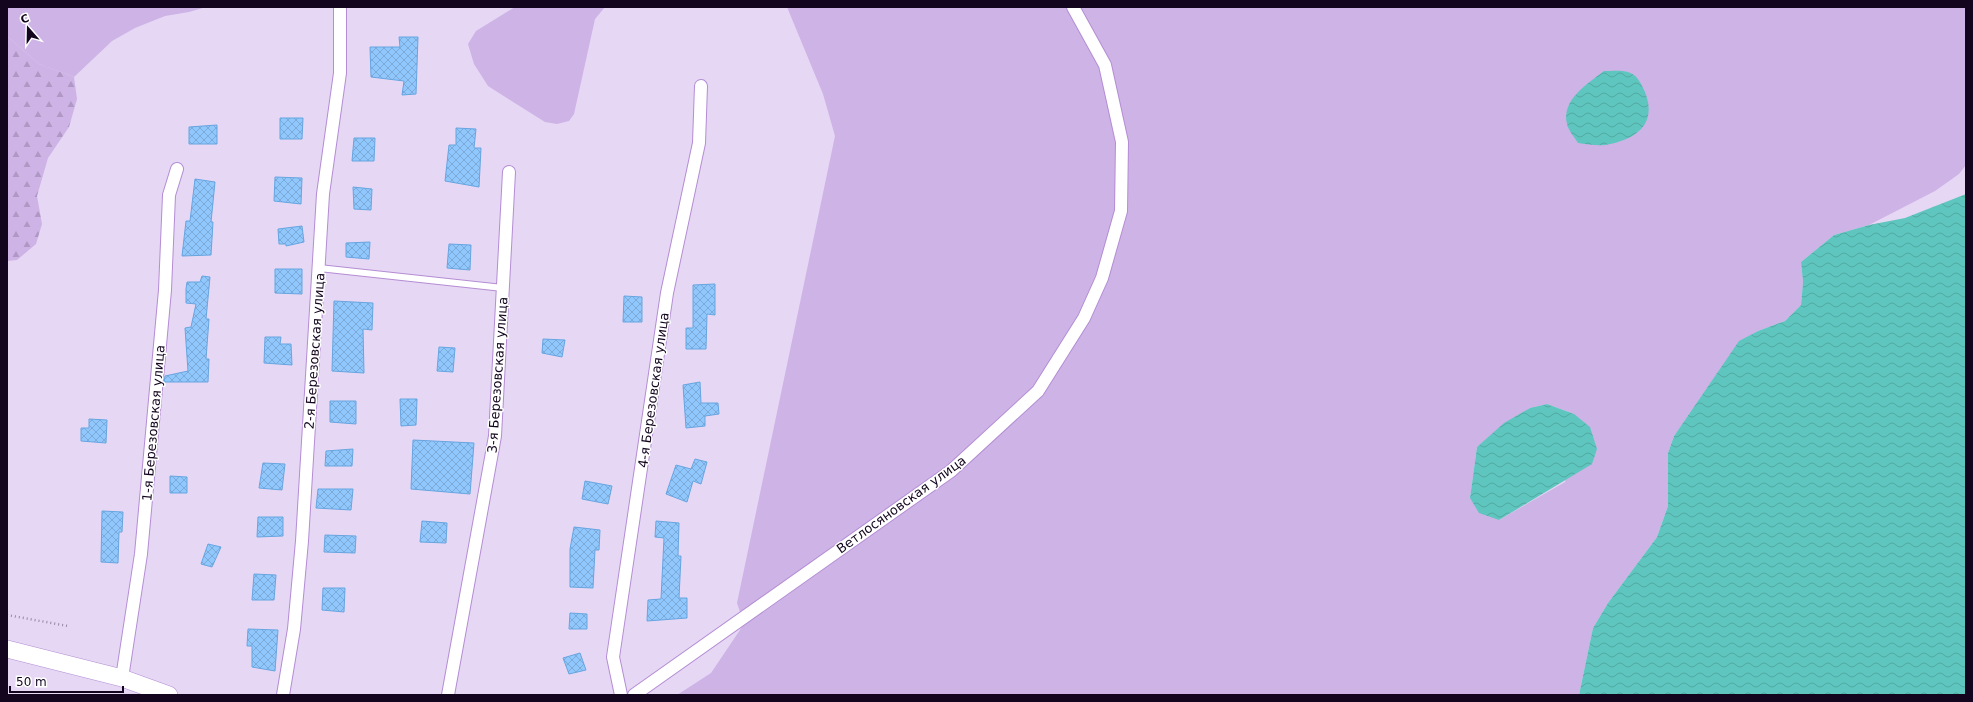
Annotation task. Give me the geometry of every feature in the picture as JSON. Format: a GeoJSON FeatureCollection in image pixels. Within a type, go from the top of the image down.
{"type":"FeatureCollection","features":[{"type":"Feature","properties":{"kind":"main road"},"geometry":{"type":"LineString","coordinates":[[7,649],[122,678],[169,695]]}},
{"type":"Feature","properties":{"kind":"main road"},"geometry":{"type":"LineString","coordinates":[[7,661],[122,678]]}},
{"type":"Feature","properties":{"kind":"street","name":"2-я Березовская улица"},"geometry":{"type":"LineString","coordinates":[[283,695],[294,629],[302,541],[312,362],[320,268],[323,194],[340,73],[340,7]]}},
{"type":"Feature","properties":{"kind":"street","name":"Ветлосяновская улица"},"geometry":{"type":"LineString","coordinates":[[634,695],[951,471],[1038,391],[1084,318],[1102,278],[1121,211],[1122,142],[1104,65],[1073,7]]}},
{"type":"Feature","properties":{"kind":"street","name":"4-я Березовская улица"},"geometry":{"type":"LineString","coordinates":[[621,695],[613,657],[667,293],[699,143],[701,86]]}},
{"type":"Feature","properties":{"kind":"street","name":"1-я Березовская улица"},"geometry":{"type":"LineString","coordinates":[[122,678],[141,554],[165,290],[169,195],[177,169]]}},
{"type":"Feature","properties":{"kind":"street","name":"3-я Березовская улица"},"geometry":{"type":"LineString","coordinates":[[448,695],[495,436],[509,172]]}},
{"type":"Feature","properties":{"kind":"lane"},"geometry":{"type":"LineString","coordinates":[[320,268],[503,288]]}},
{"type":"Feature","properties":{"kind":"path"},"geometry":{"type":"LineString","coordinates":[[7,615],[68,626]]}},
{"type":"Feature","properties":{"kind":"green space"},"geometry":{"type":"Polygon","coordinates":[[[7,7],[206,7],[189,12],[165,16],[135,28],[112,41],[74,77],[39,64],[7,36],[7,7]]]}},
{"type":"Feature","properties":{"kind":"green space"},"geometry":{"type":"Polygon","coordinates":[[[515,7],[605,7],[595,19],[574,114],[569,121],[557,124],[545,122],[488,86],[474,64],[468,44],[476,31],[515,7]]]}},
{"type":"Feature","properties":{"kind":"green space"},"geometry":{"type":"Polygon","coordinates":[[[787,7],[1966,7],[1966,165],[1959,174],[1935,191],[1869,225],[1834,235],[1801,262],[1803,282],[1801,305],[1785,321],[1758,331],[1739,342],[1674,436],[1668,453],[1668,506],[1657,537],[1608,603],[1593,628],[1579,695],[677,695],[711,673],[744,624],[737,603],[835,136],[823,94],[787,7]],[[1547,404],[1530,408],[1477,447],[1470,498],[1499,520],[1565,482],[1574,414],[1547,404]]]}},
{"type":"Feature","properties":{"kind":"green space"},"geometry":{"type":"Polygon","coordinates":[[[7,36],[39,64],[74,77],[77,99],[69,127],[48,158],[37,196],[42,224],[36,244],[17,260],[7,261],[7,36]]]}},
{"type":"Feature","properties":{"kind":"water"},"geometry":{"type":"Polygon","coordinates":[[[1604,71],[1625,71],[1631,73],[1637,78],[1645,92],[1648,104],[1646,122],[1634,135],[1616,143],[1592,145],[1578,143],[1567,124],[1566,115],[1568,107],[1583,87],[1604,71]]]}},
{"type":"Feature","properties":{"kind":"water"},"geometry":{"type":"Polygon","coordinates":[[[1966,194],[1966,695],[1579,695],[1593,628],[1608,603],[1657,537],[1668,506],[1668,453],[1674,436],[1739,341],[1758,331],[1785,321],[1801,305],[1803,282],[1801,262],[1834,235],[1869,225],[1905,218],[1966,194]]]}},
{"type":"Feature","properties":{"kind":"water"},"geometry":{"type":"Polygon","coordinates":[[[1547,404],[1574,414],[1590,427],[1597,449],[1592,464],[1499,520],[1479,513],[1470,498],[1477,447],[1504,423],[1530,408],[1547,404]]]}},
{"type":"Feature","properties":{"kind":"building"},"geometry":{"type":"Polygon","coordinates":[[[399,37],[418,37],[416,94],[402,95],[404,81],[371,77],[370,47],[400,47],[399,37]]]}},
{"type":"Feature","properties":{"kind":"building"},"geometry":{"type":"Polygon","coordinates":[[[280,118],[303,118],[302,139],[280,139],[280,118]]]}},
{"type":"Feature","properties":{"kind":"building"},"geometry":{"type":"Polygon","coordinates":[[[217,125],[217,144],[189,144],[189,127],[217,125]]]}},
{"type":"Feature","properties":{"kind":"building"},"geometry":{"type":"Polygon","coordinates":[[[456,128],[476,129],[474,148],[481,148],[479,187],[445,181],[449,145],[456,145],[456,128]]]}},
{"type":"Feature","properties":{"kind":"building"},"geometry":{"type":"Polygon","coordinates":[[[354,138],[375,138],[374,161],[352,161],[354,138]]]}},
{"type":"Feature","properties":{"kind":"building"},"geometry":{"type":"Polygon","coordinates":[[[275,177],[302,178],[301,204],[274,201],[275,177]]]}},
{"type":"Feature","properties":{"kind":"building"},"geometry":{"type":"Polygon","coordinates":[[[195,179],[215,182],[211,222],[213,222],[211,255],[182,256],[186,221],[190,221],[195,179]]]}},
{"type":"Feature","properties":{"kind":"building"},"geometry":{"type":"Polygon","coordinates":[[[353,187],[372,189],[371,210],[354,209],[353,187]]]}},
{"type":"Feature","properties":{"kind":"building"},"geometry":{"type":"Polygon","coordinates":[[[302,226],[304,242],[286,246],[286,244],[279,244],[278,229],[302,226]]]}},
{"type":"Feature","properties":{"kind":"building"},"geometry":{"type":"Polygon","coordinates":[[[370,242],[369,259],[346,257],[346,243],[370,242]]]}},
{"type":"Feature","properties":{"kind":"building"},"geometry":{"type":"Polygon","coordinates":[[[449,244],[471,245],[470,270],[447,268],[449,244]]]}},
{"type":"Feature","properties":{"kind":"building"},"geometry":{"type":"Polygon","coordinates":[[[275,269],[302,269],[302,294],[275,293],[275,269]]]}},
{"type":"Feature","properties":{"kind":"building"},"geometry":{"type":"Polygon","coordinates":[[[202,276],[210,277],[206,319],[209,319],[206,359],[209,359],[208,382],[164,382],[165,376],[188,371],[185,328],[191,327],[196,304],[186,303],[187,282],[200,282],[202,276]]]}},
{"type":"Feature","properties":{"kind":"building"},"geometry":{"type":"Polygon","coordinates":[[[715,284],[715,315],[707,314],[706,349],[686,349],[686,328],[693,328],[693,285],[715,284]]]}},
{"type":"Feature","properties":{"kind":"building"},"geometry":{"type":"Polygon","coordinates":[[[624,296],[642,297],[642,322],[623,322],[624,296]]]}},
{"type":"Feature","properties":{"kind":"building"},"geometry":{"type":"Polygon","coordinates":[[[334,301],[373,303],[372,330],[363,329],[364,373],[332,371],[334,301]]]}},
{"type":"Feature","properties":{"kind":"building"},"geometry":{"type":"Polygon","coordinates":[[[265,337],[281,337],[280,344],[291,344],[292,365],[264,363],[265,337]]]}},
{"type":"Feature","properties":{"kind":"building"},"geometry":{"type":"Polygon","coordinates":[[[543,339],[565,340],[562,357],[542,353],[543,339]]]}},
{"type":"Feature","properties":{"kind":"building"},"geometry":{"type":"Polygon","coordinates":[[[439,347],[455,348],[453,372],[437,371],[439,347]]]}},
{"type":"Feature","properties":{"kind":"building"},"geometry":{"type":"Polygon","coordinates":[[[700,382],[701,403],[718,403],[719,414],[705,416],[705,426],[686,428],[683,385],[700,382]]]}},
{"type":"Feature","properties":{"kind":"building"},"geometry":{"type":"Polygon","coordinates":[[[400,399],[417,399],[416,425],[401,426],[400,399]]]}},
{"type":"Feature","properties":{"kind":"building"},"geometry":{"type":"Polygon","coordinates":[[[330,401],[356,401],[356,424],[330,422],[330,401]]]}},
{"type":"Feature","properties":{"kind":"building"},"geometry":{"type":"Polygon","coordinates":[[[89,419],[107,420],[106,443],[81,441],[81,428],[89,428],[89,419]]]}},
{"type":"Feature","properties":{"kind":"building"},"geometry":{"type":"Polygon","coordinates":[[[413,440],[474,443],[470,494],[411,489],[413,440]]]}},
{"type":"Feature","properties":{"kind":"building"},"geometry":{"type":"Polygon","coordinates":[[[353,449],[352,466],[325,466],[326,451],[353,449]]]}},
{"type":"Feature","properties":{"kind":"building"},"geometry":{"type":"Polygon","coordinates":[[[695,459],[707,462],[701,484],[693,481],[687,502],[666,494],[676,465],[691,469],[695,459]]]}},
{"type":"Feature","properties":{"kind":"building"},"geometry":{"type":"Polygon","coordinates":[[[263,463],[285,464],[282,490],[259,488],[263,463]]]}},
{"type":"Feature","properties":{"kind":"building"},"geometry":{"type":"Polygon","coordinates":[[[170,476],[187,477],[187,493],[170,493],[170,476]]]}},
{"type":"Feature","properties":{"kind":"building"},"geometry":{"type":"Polygon","coordinates":[[[585,481],[612,486],[608,504],[582,499],[585,481]]]}},
{"type":"Feature","properties":{"kind":"building"},"geometry":{"type":"Polygon","coordinates":[[[318,489],[353,489],[351,510],[316,508],[318,489]]]}},
{"type":"Feature","properties":{"kind":"building"},"geometry":{"type":"Polygon","coordinates":[[[102,511],[123,512],[122,532],[119,532],[118,563],[101,562],[102,511]]]}},
{"type":"Feature","properties":{"kind":"building"},"geometry":{"type":"Polygon","coordinates":[[[258,517],[283,517],[283,536],[257,537],[258,517]]]}},
{"type":"Feature","properties":{"kind":"building"},"geometry":{"type":"Polygon","coordinates":[[[422,521],[447,523],[446,543],[420,542],[422,521]]]}},
{"type":"Feature","properties":{"kind":"building"},"geometry":{"type":"Polygon","coordinates":[[[656,521],[679,523],[678,556],[681,556],[679,598],[687,598],[687,618],[647,621],[648,600],[661,599],[664,538],[655,537],[656,521]]]}},
{"type":"Feature","properties":{"kind":"building"},"geometry":{"type":"Polygon","coordinates":[[[574,527],[600,530],[599,550],[595,550],[593,588],[570,587],[570,549],[574,527]]]}},
{"type":"Feature","properties":{"kind":"building"},"geometry":{"type":"Polygon","coordinates":[[[325,535],[356,536],[355,553],[324,552],[325,535]]]}},
{"type":"Feature","properties":{"kind":"building"},"geometry":{"type":"Polygon","coordinates":[[[208,544],[221,547],[212,567],[201,564],[208,544]]]}},
{"type":"Feature","properties":{"kind":"building"},"geometry":{"type":"Polygon","coordinates":[[[254,574],[276,575],[274,600],[252,600],[254,574]]]}},
{"type":"Feature","properties":{"kind":"building"},"geometry":{"type":"Polygon","coordinates":[[[323,588],[345,588],[344,612],[322,610],[323,588]]]}},
{"type":"Feature","properties":{"kind":"building"},"geometry":{"type":"Polygon","coordinates":[[[570,613],[587,614],[587,629],[569,629],[570,613]]]}},
{"type":"Feature","properties":{"kind":"building"},"geometry":{"type":"Polygon","coordinates":[[[248,629],[278,630],[275,671],[252,667],[252,646],[247,646],[248,629]]]}},
{"type":"Feature","properties":{"kind":"building"},"geometry":{"type":"Polygon","coordinates":[[[580,653],[586,670],[569,674],[563,658],[580,653]]]}}]}
